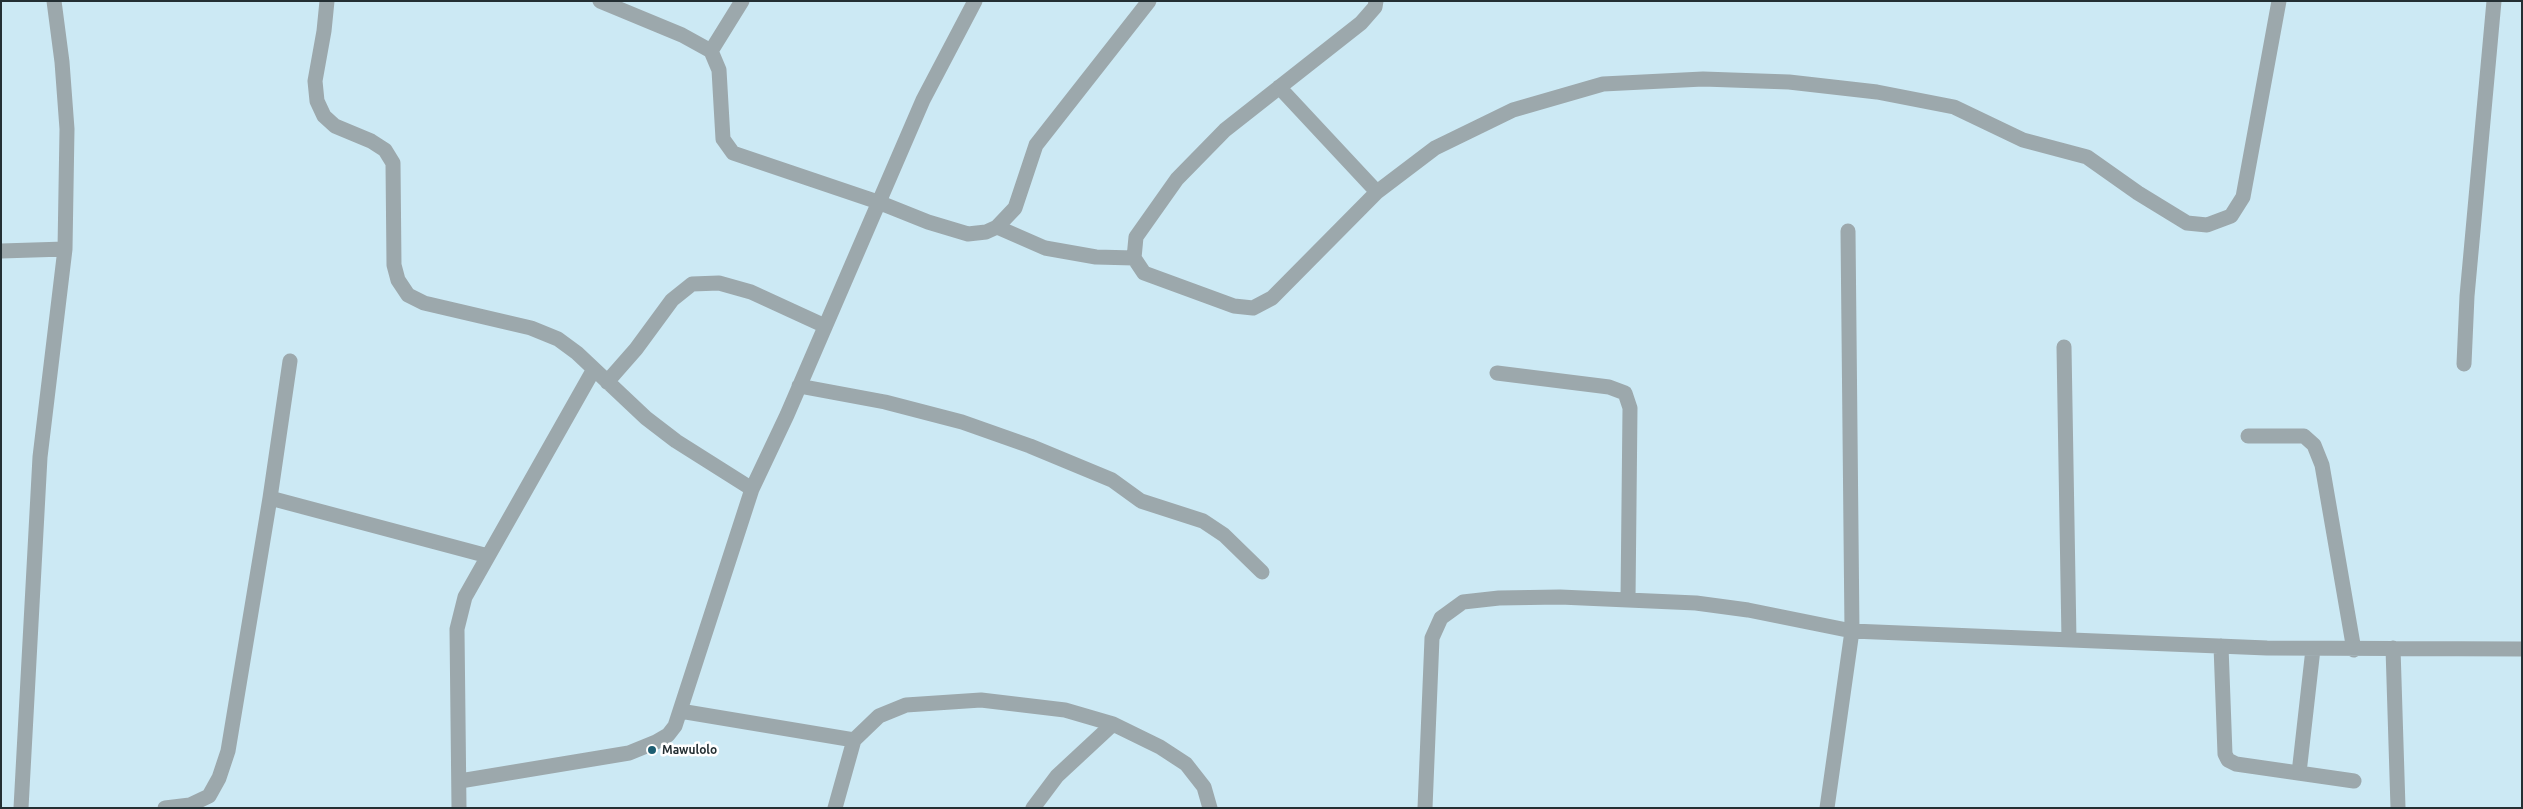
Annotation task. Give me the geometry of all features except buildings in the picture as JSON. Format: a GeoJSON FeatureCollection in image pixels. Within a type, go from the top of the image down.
{"type":"FeatureCollection","features":[{"type":"Feature","properties":{"kind":"street"},"geometry":{"type":"LineString","coordinates":[[21,808],[40,457],[65,249],[67,129],[62,62],[54,1]]}},
{"type":"Feature","properties":{"kind":"street"},"geometry":{"type":"LineString","coordinates":[[326,1],[324,31],[315,81],[317,101],[324,116],[335,126],[371,141],[385,150],[393,163],[394,265],[398,280],[408,295],[424,303],[531,328],[558,339],[676,441],[752,489]]}},
{"type":"Feature","properties":{"kind":"street"},"geometry":{"type":"LineString","coordinates":[[600,1],[682,36],[710,51],[719,70],[722,89],[723,139],[733,153],[878,202],[928,222],[968,234],[986,232],[997,227],[1015,208],[1036,144],[1149,1]]}},
{"type":"Feature","properties":{"kind":"street"},"geometry":{"type":"LineString","coordinates":[[710,51],[742,1]]}},
{"type":"Feature","properties":{"kind":"street"},"geometry":{"type":"LineString","coordinates":[[460,781],[629,753],[668,735],[675,726],[752,489],[799,386],[923,100],[975,1]]}},
{"type":"Feature","properties":{"kind":"street"},"geometry":{"type":"LineString","coordinates":[[1376,1],[1375,7],[1360,23],[1225,130],[1178,179],[1136,237],[1134,258],[1144,273],[1234,306],[1253,308],[1272,298],[1377,192],[1435,148],[1513,110],[1602,84],[1704,79],[1780,82],[1877,92],[1954,107],[2023,140],[2087,157],[2138,193],[2188,222],[2207,224],[2231,216],[2244,197],[2279,1]]}},
{"type":"Feature","properties":{"kind":"street"},"geometry":{"type":"LineString","coordinates":[[2464,364],[2467,296],[2494,1]]}},
{"type":"Feature","properties":{"kind":"street"},"geometry":{"type":"LineString","coordinates":[[1279,87],[1377,192]]}},
{"type":"Feature","properties":{"kind":"street"},"geometry":{"type":"LineString","coordinates":[[997,227],[1045,248],[1096,257],[1134,258]]}},
{"type":"Feature","properties":{"kind":"street"},"geometry":{"type":"LineString","coordinates":[[1827,808],[1852,631],[1848,231]]}},
{"type":"Feature","properties":{"kind":"street"},"geometry":{"type":"LineString","coordinates":[[1,251],[65,249]]}},
{"type":"Feature","properties":{"kind":"street"},"geometry":{"type":"LineString","coordinates":[[607,382],[636,349],[672,300],[692,284],[719,283],[751,292],[825,326]]}},
{"type":"Feature","properties":{"kind":"street"},"geometry":{"type":"LineString","coordinates":[[2064,347],[2070,640]]}},
{"type":"Feature","properties":{"kind":"street"},"geometry":{"type":"LineString","coordinates":[[165,808],[190,805],[209,796],[220,778],[233,728],[290,361]]}},
{"type":"Feature","properties":{"kind":"street"},"geometry":{"type":"LineString","coordinates":[[459,808],[460,781],[456,682],[457,629],[465,597],[594,369]]}},
{"type":"Feature","properties":{"kind":"street"},"geometry":{"type":"LineString","coordinates":[[1497,373],[1609,387],[1625,393],[1630,408],[1628,600]]}},
{"type":"Feature","properties":{"kind":"street"},"geometry":{"type":"LineString","coordinates":[[799,386],[904,407],[962,422],[1030,446],[1112,480],[1141,501],[1203,521],[1224,535],[1262,572]]}},
{"type":"Feature","properties":{"kind":"street"},"geometry":{"type":"LineString","coordinates":[[2248,436],[2304,436],[2314,445],[2322,465],[2354,650]]}},
{"type":"Feature","properties":{"kind":"street"},"geometry":{"type":"LineString","coordinates":[[270,498],[488,556]]}},
{"type":"Feature","properties":{"kind":"street"},"geometry":{"type":"LineString","coordinates":[[1425,808],[1432,638],[1441,618],[1463,602],[1499,598],[1696,603],[1748,610],[1852,631],[2313,649],[2522,649]]}},
{"type":"Feature","properties":{"kind":"street"},"geometry":{"type":"LineString","coordinates":[[2221,646],[2225,754],[2228,760],[2236,764],[2354,781]]}},
{"type":"Feature","properties":{"kind":"street"},"geometry":{"type":"LineString","coordinates":[[2393,648],[2398,808]]}},
{"type":"Feature","properties":{"kind":"street"},"geometry":{"type":"LineString","coordinates":[[2299,773],[2313,649]]}},
{"type":"Feature","properties":{"kind":"street"},"geometry":{"type":"LineString","coordinates":[[835,808],[854,740],[879,716],[906,705],[941,701],[981,700],[1064,710],[1114,724],[1186,764],[1204,787],[1210,808]]}},
{"type":"Feature","properties":{"kind":"street"},"geometry":{"type":"LineString","coordinates":[[680,711],[854,740]]}},
{"type":"Feature","properties":{"kind":"street"},"geometry":{"type":"LineString","coordinates":[[1033,808],[1057,776],[1114,724]]}},
{"type":"Feature","properties":{"kind":"place","name":"Mawulolo"},"geometry":{"type":"Point","coordinates":[652,750]}}]}
